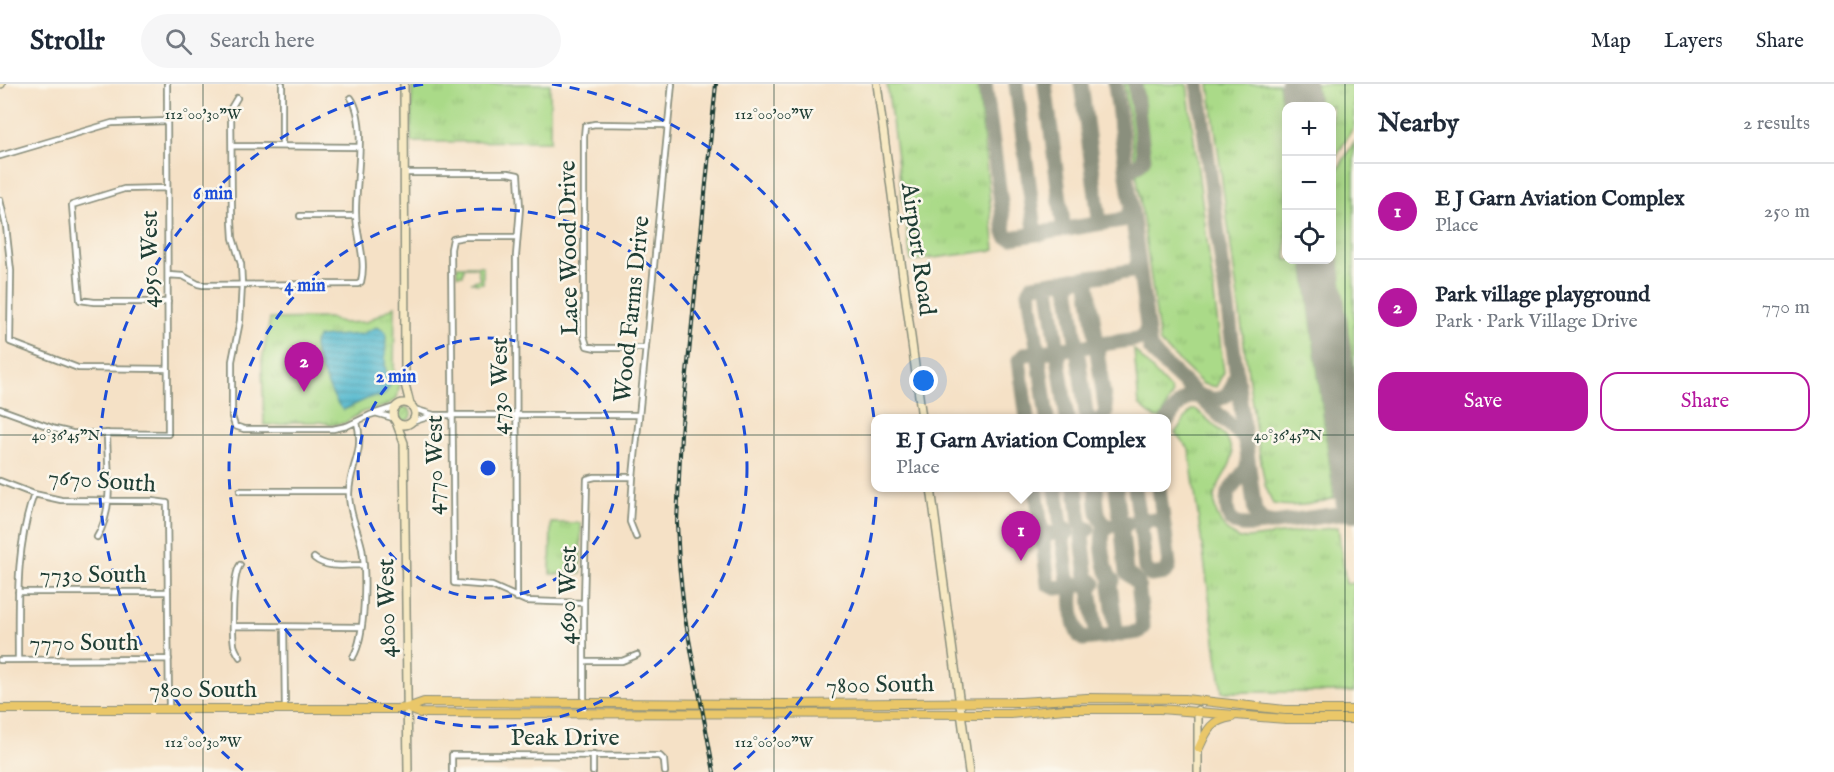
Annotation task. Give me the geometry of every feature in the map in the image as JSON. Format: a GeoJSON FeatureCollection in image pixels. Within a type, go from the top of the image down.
{"type":"FeatureCollection","features":[{"type":"Feature","properties":{"kind":"main road","name":"4800 West"},"geometry":{"type":"LineString","coordinates":[[404,84],[405,384],[415,415],[404,443],[408,772]]}},
{"type":"Feature","properties":{"kind":"main road","name":"Airport Road"},"geometry":{"type":"LineString","coordinates":[[878,84],[921,414]]}},
{"type":"Feature","properties":{"kind":"main road","name":"4800 West"},"geometry":{"type":"LineString","coordinates":[[404,443],[392,412],[405,384]]}},
{"type":"Feature","properties":{"kind":"main road"},"geometry":{"type":"LineString","coordinates":[[396,406],[404,402],[412,407]]}},
{"type":"Feature","properties":{"kind":"main road"},"geometry":{"type":"LineString","coordinates":[[395,420],[403,425],[411,422]]}},
{"type":"Feature","properties":{"kind":"main road"},"geometry":{"type":"LineString","coordinates":[[932,492],[969,772]]}},
{"type":"Feature","properties":{"kind":"main road","name":"7800 South"},"geometry":{"type":"LineString","coordinates":[[0,709],[407,708],[424,702],[960,703],[1087,698],[1185,699],[1285,710],[1354,710]]}},
{"type":"Feature","properties":{"kind":"main road"},"geometry":{"type":"LineString","coordinates":[[1198,772],[1198,710],[1201,707],[1264,707]]}},
{"type":"Feature","properties":{"kind":"main road","name":"7800 South"},"geometry":{"type":"LineString","coordinates":[[407,708],[420,713],[1010,714],[1100,708],[1198,710],[1286,719],[1354,719]]}},
{"type":"Feature","properties":{"kind":"main road"},"geometry":{"type":"LineString","coordinates":[[1198,748],[1212,723],[1221,719],[1245,716]]}},
{"type":"Feature","properties":{"kind":"street","name":"4950 West"},"geometry":{"type":"LineString","coordinates":[[107,434],[168,434],[167,84]]}},
{"type":"Feature","properties":{"kind":"street"},"geometry":{"type":"LineString","coordinates":[[282,84],[282,146]]}},
{"type":"Feature","properties":{"kind":"street","name":"Wood Farms Drive"},"geometry":{"type":"LineString","coordinates":[[636,537],[630,522],[633,477],[672,84]]}},
{"type":"Feature","properties":{"kind":"street"},"geometry":{"type":"LineString","coordinates":[[237,98],[231,108],[232,231],[241,264],[242,285],[240,321],[232,361],[232,417],[235,426],[244,429],[333,429],[396,406]]}},
{"type":"Feature","properties":{"kind":"street"},"geometry":{"type":"LineString","coordinates":[[168,275],[183,276],[198,284],[358,284],[362,279],[362,256],[356,216],[359,147],[357,109],[351,98]]}},
{"type":"Feature","properties":{"kind":"street"},"geometry":{"type":"LineString","coordinates":[[0,156],[112,123],[167,122]]}},
{"type":"Feature","properties":{"kind":"street","name":"Lace Wood Drive"},"geometry":{"type":"LineString","coordinates":[[646,348],[596,348],[587,346],[584,336],[584,136],[585,126],[595,124],[668,125]]}},
{"type":"Feature","properties":{"kind":"street"},"geometry":{"type":"LineString","coordinates":[[232,146],[359,147]]}},
{"type":"Feature","properties":{"kind":"street","name":"4730 West"},"geometry":{"type":"LineString","coordinates":[[405,173],[508,173],[518,175],[520,208],[517,237],[517,598]]}},
{"type":"Feature","properties":{"kind":"street"},"geometry":{"type":"LineString","coordinates":[[167,188],[124,189],[72,205],[80,300],[168,302]]}},
{"type":"Feature","properties":{"kind":"street"},"geometry":{"type":"LineString","coordinates":[[0,200],[6,226],[11,271],[10,342],[78,368],[168,369]]}},
{"type":"Feature","properties":{"kind":"street"},"geometry":{"type":"LineString","coordinates":[[300,216],[356,216]]}},
{"type":"Feature","properties":{"kind":"street","name":"4770 West"},"geometry":{"type":"LineString","coordinates":[[517,237],[464,237],[453,239],[451,249],[454,583],[492,586],[517,598]]}},
{"type":"Feature","properties":{"kind":"street"},"geometry":{"type":"LineString","coordinates":[[412,407],[434,414],[639,415]]}},
{"type":"Feature","properties":{"kind":"street"},"geometry":{"type":"LineString","coordinates":[[0,409],[63,432],[107,434],[108,501],[106,517],[97,537]]}},
{"type":"Feature","properties":{"kind":"street"},"geometry":{"type":"LineString","coordinates":[[375,413],[395,420]]}},
{"type":"Feature","properties":{"kind":"street"},"geometry":{"type":"LineString","coordinates":[[411,422],[434,414]]}},
{"type":"Feature","properties":{"kind":"street"},"geometry":{"type":"LineString","coordinates":[[353,657],[358,646],[363,610],[362,546],[350,509],[349,491],[359,455],[360,435],[357,422]]}},
{"type":"Feature","properties":{"kind":"street","name":"4690 West"},"geometry":{"type":"LineString","coordinates":[[584,712],[587,478],[633,477]]}},
{"type":"Feature","properties":{"kind":"street","name":"7670 South"},"geometry":{"type":"LineString","coordinates":[[0,481],[34,494],[61,500],[167,503],[168,592]]}},
{"type":"Feature","properties":{"kind":"street"},"geometry":{"type":"LineString","coordinates":[[240,491],[349,491]]}},
{"type":"Feature","properties":{"kind":"street"},"geometry":{"type":"LineString","coordinates":[[18,660],[21,542],[34,494]]}},
{"type":"Feature","properties":{"kind":"street"},"geometry":{"type":"LineString","coordinates":[[314,558],[327,565],[363,565]]}},
{"type":"Feature","properties":{"kind":"street"},"geometry":{"type":"LineString","coordinates":[[240,565],[234,578],[234,644],[240,657]]}},
{"type":"Feature","properties":{"kind":"street","name":"7730 South"},"geometry":{"type":"LineString","coordinates":[[18,592],[168,592]]}},
{"type":"Feature","properties":{"kind":"street"},"geometry":{"type":"LineString","coordinates":[[168,592],[169,709]]}},
{"type":"Feature","properties":{"kind":"street"},"geometry":{"type":"LineString","coordinates":[[517,598],[526,601],[584,603]]}},
{"type":"Feature","properties":{"kind":"street"},"geometry":{"type":"LineString","coordinates":[[234,627],[361,627]]}},
{"type":"Feature","properties":{"kind":"street"},"geometry":{"type":"LineString","coordinates":[[284,627],[285,709]]}},
{"type":"Feature","properties":{"kind":"street"},"geometry":{"type":"LineString","coordinates":[[584,661],[622,661],[637,655]]}},
{"type":"Feature","properties":{"kind":"street","name":"7770 South"},"geometry":{"type":"LineString","coordinates":[[0,660],[169,660]]}},
{"type":"Feature","properties":{"kind":"street","name":"Peak Drive"},"geometry":{"type":"LineString","coordinates":[[452,772],[452,755],[660,756],[664,760],[665,772]]}},
{"type":"Feature","properties":{"kind":"street"},"geometry":{"type":"LineString","coordinates":[[593,755],[593,772]]}},
{"type":"Feature","properties":{"kind":"green space"},"geometry":{"type":"Polygon","coordinates":[[[412,84],[550,84],[550,141],[411,142],[412,84]]]}},
{"type":"Feature","properties":{"kind":"green space"},"geometry":{"type":"Polygon","coordinates":[[[887,84],[978,84],[995,250],[911,261],[887,84]]]}},
{"type":"Feature","properties":{"kind":"green space"},"geometry":{"type":"Polygon","coordinates":[[[1124,84],[1187,84],[1224,372],[1216,387],[1203,384],[1160,343],[1124,84]]]}},
{"type":"Feature","properties":{"kind":"green space"},"geometry":{"type":"Polygon","coordinates":[[[1209,84],[1279,84],[1282,107],[1282,264],[1304,264],[1334,498],[1296,506],[1273,504],[1265,485],[1209,84]]]}},
{"type":"Feature","properties":{"kind":"green space"},"geometry":{"type":"Polygon","coordinates":[[[1316,84],[1354,84],[1354,126],[1336,157],[1336,102],[1318,102],[1316,84]]]}},
{"type":"Feature","properties":{"kind":"green space"},"geometry":{"type":"Polygon","coordinates":[[[1354,142],[1354,406],[1336,264],[1336,173],[1354,142]]]}},
{"type":"Feature","properties":{"kind":"green space"},"geometry":{"type":"Polygon","coordinates":[[[457,266],[483,266],[483,283],[471,282],[480,279],[477,267],[464,267],[463,275],[457,275],[457,266]]]}},
{"type":"Feature","properties":{"kind":"green space"},"geometry":{"type":"Polygon","coordinates":[[[395,306],[394,371],[400,384],[397,398],[386,406],[362,412],[345,423],[331,425],[321,422],[293,422],[264,425],[262,361],[270,319],[329,318],[344,323],[366,322],[395,306]]]}},
{"type":"Feature","properties":{"kind":"green space"},"geometry":{"type":"Polygon","coordinates":[[[1134,350],[1171,390],[1172,395],[1163,414],[1150,414],[1139,405],[1134,350]]]}},
{"type":"Feature","properties":{"kind":"green space"},"geometry":{"type":"Polygon","coordinates":[[[404,407],[409,409],[411,414],[409,419],[404,421],[399,419],[397,414],[399,409],[404,407]]]}},
{"type":"Feature","properties":{"kind":"green space"},"geometry":{"type":"Polygon","coordinates":[[[1191,410],[1197,410],[1217,428],[1226,438],[1231,449],[1232,458],[1219,484],[1215,500],[1215,508],[1226,530],[1240,539],[1338,527],[1346,584],[1354,583],[1354,692],[1222,692],[1189,449],[1175,433],[1191,410]]]}},
{"type":"Feature","properties":{"kind":"green space"},"geometry":{"type":"Polygon","coordinates":[[[551,523],[581,523],[581,574],[550,574],[551,523]]]}},
{"type":"Feature","properties":{"kind":"water"},"geometry":{"type":"Polygon","coordinates":[[[377,327],[386,332],[385,367],[390,385],[385,394],[380,397],[371,397],[343,410],[325,379],[314,342],[318,337],[362,334],[377,327]]]}},
{"type":"Feature","properties":{"kind":"taxiway"},"geometry":{"type":"LineString","coordinates":[[985,84],[1007,237],[1121,220],[1127,217],[1131,208]]}},
{"type":"Feature","properties":{"kind":"taxiway"},"geometry":{"type":"LineString","coordinates":[[1016,84],[1035,229],[1042,234]]}},
{"type":"Feature","properties":{"kind":"taxiway"},"geometry":{"type":"LineString","coordinates":[[1045,84],[1063,224],[1065,228],[1070,229]]}},
{"type":"Feature","properties":{"kind":"taxiway"},"geometry":{"type":"LineString","coordinates":[[1081,84],[1099,218],[1102,222],[1107,222]]}},
{"type":"Feature","properties":{"kind":"taxiway"},"geometry":{"type":"LineString","coordinates":[[1115,84],[1150,348],[1243,437],[1246,444]]}},
{"type":"Feature","properties":{"kind":"taxiway"},"geometry":{"type":"LineString","coordinates":[[1127,176],[1128,172],[1144,158],[1135,84]]}},
{"type":"Feature","properties":{"kind":"taxiway"},"geometry":{"type":"LineString","coordinates":[[1198,84],[1255,512],[1263,521],[1274,523],[1346,513],[1352,509],[1354,501]]}},
{"type":"Feature","properties":{"kind":"taxiway"},"geometry":{"type":"LineString","coordinates":[[1138,260],[1132,271],[1033,285],[1029,292],[1037,346],[1042,352],[1138,339],[1144,336],[1147,328]]}},
{"type":"Feature","properties":{"kind":"taxiway"},"geometry":{"type":"LineString","coordinates":[[1093,277],[1089,279],[1088,284],[1096,338],[1102,344],[1097,351],[1105,414]]}},
{"type":"Feature","properties":{"kind":"taxiway"},"geometry":{"type":"LineString","coordinates":[[1073,279],[1068,286],[1076,341],[1079,346],[1084,347],[1079,349],[1078,355],[1087,414]]}},
{"type":"Feature","properties":{"kind":"taxiway"},"geometry":{"type":"LineString","coordinates":[[1053,282],[1049,288],[1057,345],[1063,349],[1058,357],[1066,414]]}},
{"type":"Feature","properties":{"kind":"taxiway"},"geometry":{"type":"LineString","coordinates":[[1044,352],[1039,359],[1046,414]]}},
{"type":"Feature","properties":{"kind":"taxiway"},"geometry":{"type":"LineString","coordinates":[[1026,414],[1019,360],[1025,354],[1044,352]]}},
{"type":"Feature","properties":{"kind":"taxiway"},"geometry":{"type":"LineString","coordinates":[[1199,395],[1213,399],[1223,397],[1231,389],[1236,376]]}},
{"type":"Feature","properties":{"kind":"taxiway"},"geometry":{"type":"LineString","coordinates":[[1171,415],[1185,399],[1200,397]]}},
{"type":"Feature","properties":{"kind":"taxiway"},"geometry":{"type":"LineString","coordinates":[[1248,462],[1246,469],[1228,493],[1228,514],[1231,520],[1243,525],[1269,523]]}},
{"type":"Feature","properties":{"kind":"taxiway"},"geometry":{"type":"LineString","coordinates":[[1036,492],[1041,528],[1047,534],[1057,533]]}},
{"type":"Feature","properties":{"kind":"taxiway"},"geometry":{"type":"LineString","coordinates":[[1057,492],[1061,525],[1068,531],[1063,542],[1068,580],[1075,585],[1072,597],[1074,622],[1079,636],[1083,639],[1138,632],[1143,627],[1138,583],[1126,572],[1122,532],[1123,527],[1128,523],[1120,518],[1117,492]]}},
{"type":"Feature","properties":{"kind":"taxiway"},"geometry":{"type":"LineString","coordinates":[[1076,492],[1080,522],[1088,529],[1084,531],[1082,537],[1087,577],[1094,583],[1090,589],[1096,632],[1104,637]]}},
{"type":"Feature","properties":{"kind":"taxiway"},"geometry":{"type":"LineString","coordinates":[[1096,492],[1099,515],[1104,524],[1109,526],[1104,529],[1102,540],[1105,564],[1113,580],[1110,585],[1116,631],[1111,636]]}},
{"type":"Feature","properties":{"kind":"taxiway"},"geometry":{"type":"LineString","coordinates":[[1136,492],[1139,515],[1147,521]]}},
{"type":"Feature","properties":{"kind":"taxiway"},"geometry":{"type":"LineString","coordinates":[[1159,492],[1164,525]]}},
{"type":"Feature","properties":{"kind":"taxiway"},"geometry":{"type":"LineString","coordinates":[[1156,520],[1164,525],[1169,567],[1165,573],[1151,575],[1145,568],[1141,528],[1146,521],[1156,520]]}},
{"type":"Feature","properties":{"kind":"taxiway"},"geometry":{"type":"LineString","coordinates":[[1049,534],[1043,542],[1048,584],[1056,588],[1080,585]]}},
{"type":"Feature","properties":{"kind":"runway"},"geometry":{"type":"LineString","coordinates":[[1298,84],[1300,102]]}},
{"type":"Feature","properties":{"kind":"runway"},"geometry":{"type":"LineString","coordinates":[[1322,264],[1354,504]]}},
{"type":"Feature","properties":{"kind":"railway"},"geometry":{"type":"LineString","coordinates":[[714,772],[685,618],[677,523],[681,433],[716,84]]}},
{"type":"Feature","properties":{"kind":"place","name":"Park village playground"},"geometry":{"type":"Point","coordinates":[304,392]}},
{"type":"Feature","properties":{"kind":"place","name":"E J Garn Aviation Complex"},"geometry":{"type":"Point","coordinates":[1021,561]}}]}
